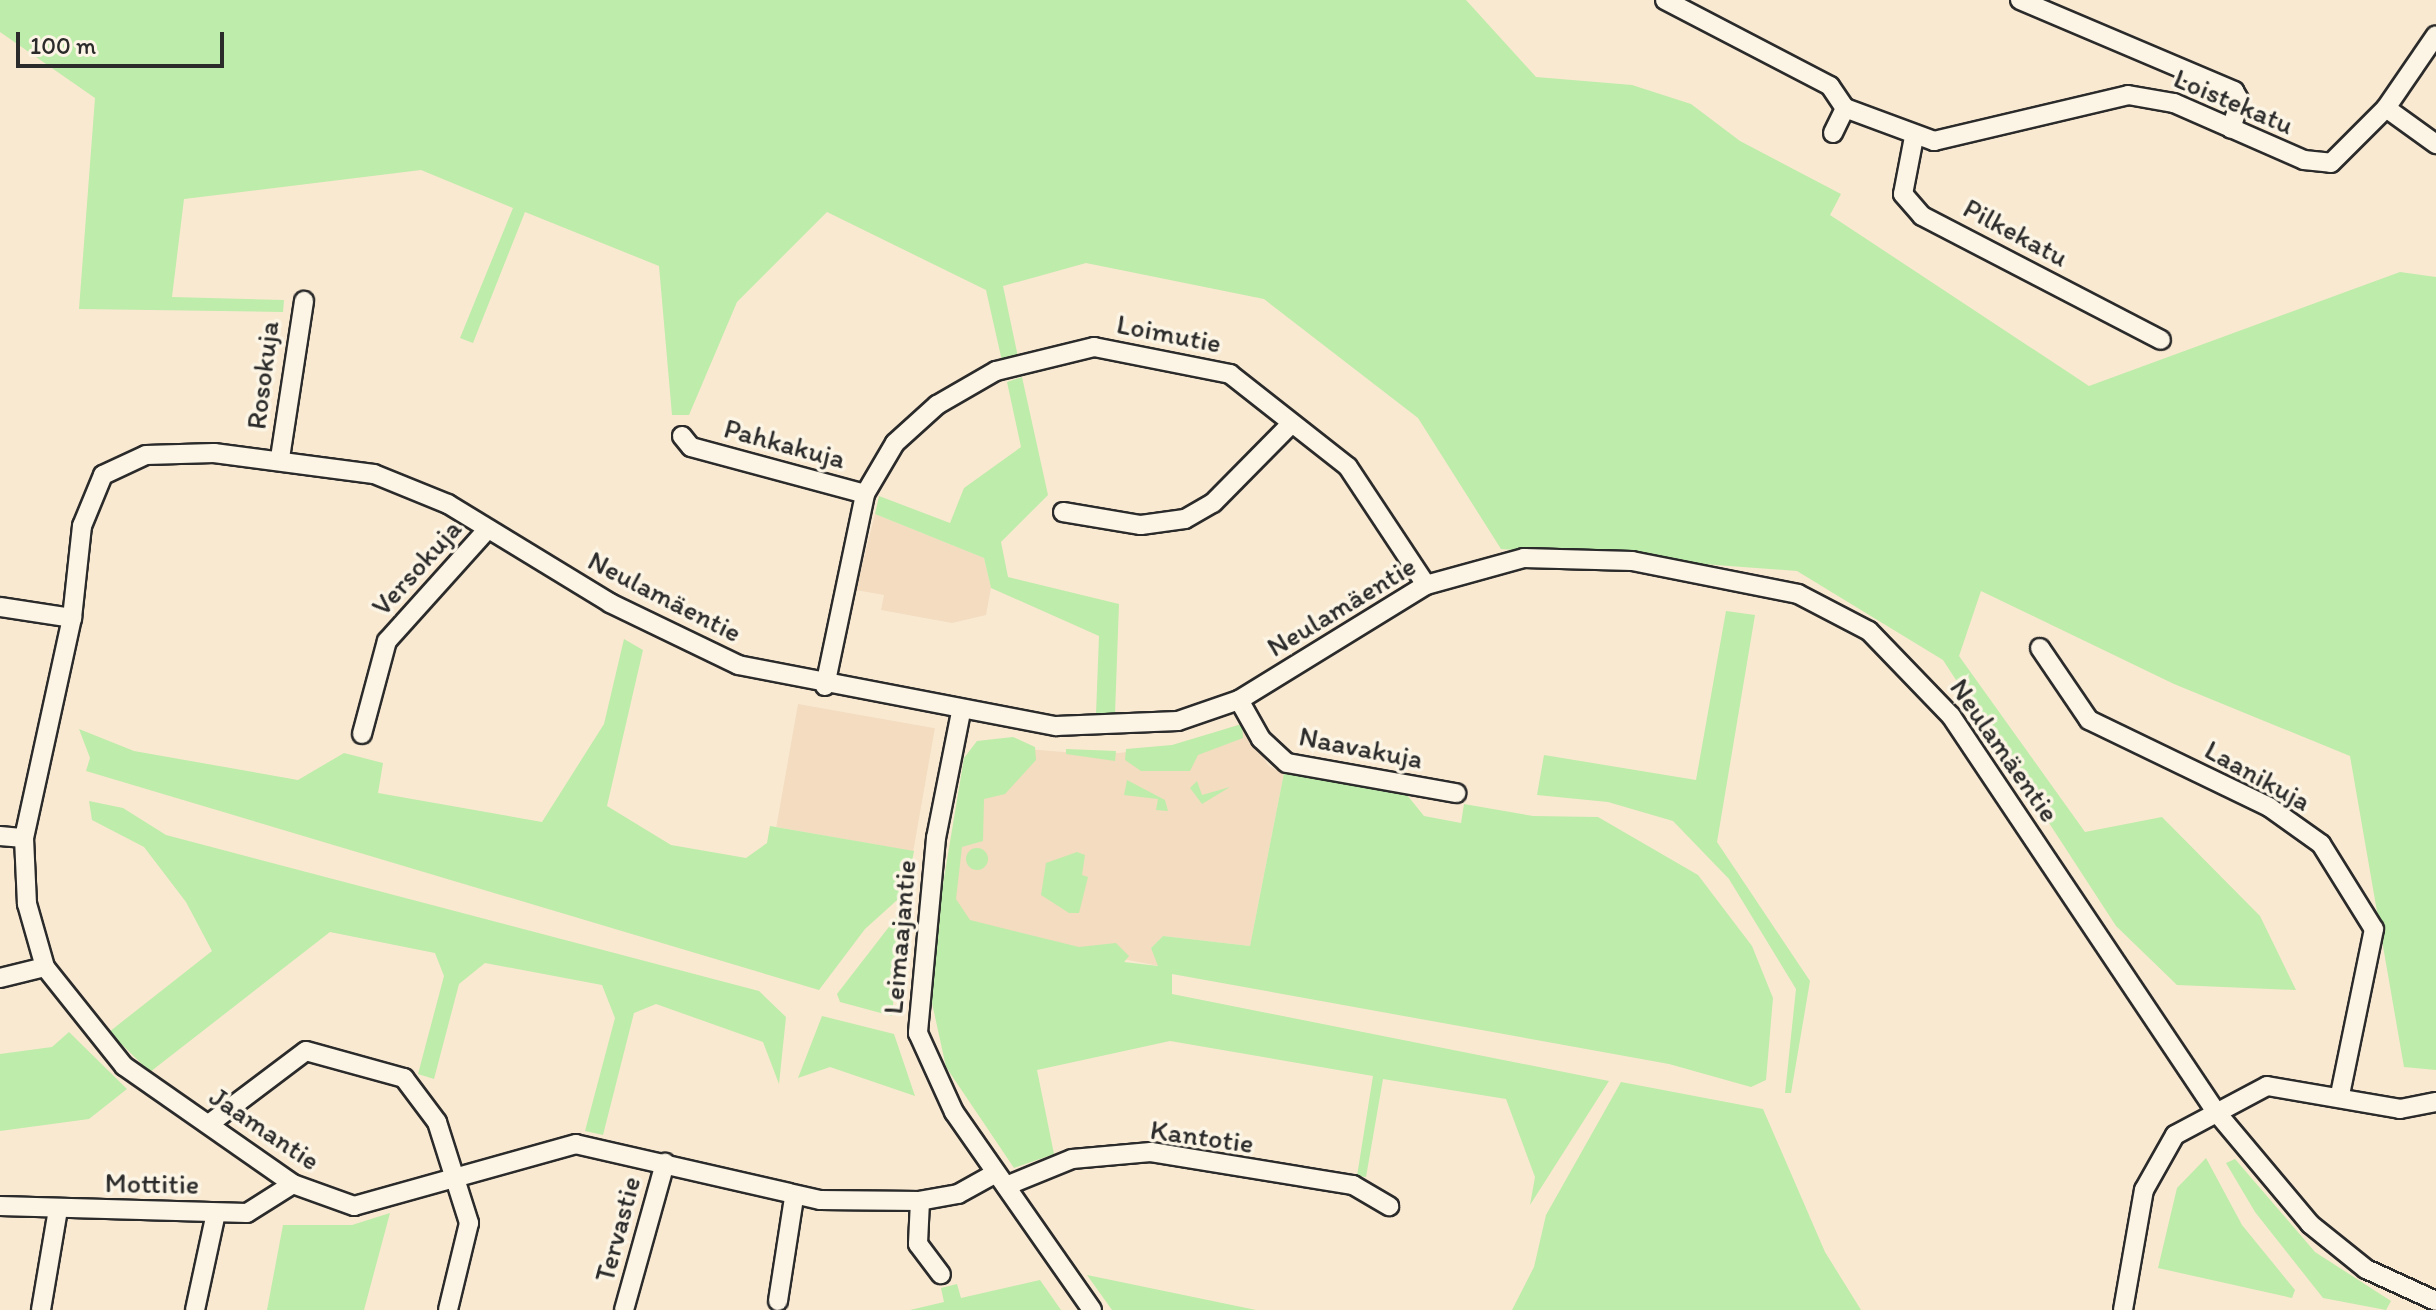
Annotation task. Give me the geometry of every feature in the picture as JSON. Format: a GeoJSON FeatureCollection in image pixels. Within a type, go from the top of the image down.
{"type":"FeatureCollection","features":[{"type":"Feature","properties":{"kind":"street"},"geometry":{"type":"LineString","coordinates":[[1665,0],[1830,86],[1845,108],[1833,133]]}},
{"type":"Feature","properties":{"kind":"street"},"geometry":{"type":"LineString","coordinates":[[2020,0],[2234,91],[2240,101],[2231,129]]}},
{"type":"Feature","properties":{"kind":"street","name":"Loistekatu"},"geometry":{"type":"LineString","coordinates":[[1845,108],[1914,137],[1976,134],[2128,95],[2174,103],[2304,160],[2331,163],[2386,108],[2436,35]]}},
{"type":"Feature","properties":{"kind":"street"},"geometry":{"type":"LineString","coordinates":[[2386,108],[2436,144]]}},
{"type":"Feature","properties":{"kind":"street","name":"Pilkekatu"},"geometry":{"type":"LineString","coordinates":[[1914,137],[1903,194],[1922,216],[2161,340]]}},
{"type":"Feature","properties":{"kind":"street","name":"Rosokuja"},"geometry":{"type":"LineString","coordinates":[[280,458],[304,301]]}},
{"type":"Feature","properties":{"kind":"street","name":"Loimutie"},"geometry":{"type":"LineString","coordinates":[[825,686],[865,494],[895,443],[937,405],[996,371],[1094,347],[1230,374],[1348,467],[1426,585]]}},
{"type":"Feature","properties":{"kind":"street"},"geometry":{"type":"LineString","coordinates":[[1063,512],[1141,525],[1185,519],[1213,503],[1291,424]]}},
{"type":"Feature","properties":{"kind":"street","name":"Pahkakuja"},"geometry":{"type":"LineString","coordinates":[[687,441],[865,494]]}},
{"type":"Feature","properties":{"kind":"street","name":"Neulamäentie"},"geometry":{"type":"LineString","coordinates":[[103,475],[146,455],[280,458],[407,484],[688,646],[825,686],[961,712],[1114,729],[1178,721],[1239,700],[1426,585],[1524,558],[1632,561],[1798,594],[1869,631],[1951,716],[2217,1113],[2334,1246],[2436,1301]]}},
{"type":"Feature","properties":{"kind":"street","name":"Jaamantie"},"geometry":{"type":"LineString","coordinates":[[103,475],[82,526],[72,618],[24,838],[27,904],[45,967],[124,1066],[293,1184],[354,1206],[576,1144],[665,1163],[794,1198],[920,1201],[958,1194],[1001,1180]]}},
{"type":"Feature","properties":{"kind":"street","name":"Versokuja"},"geometry":{"type":"LineString","coordinates":[[362,734],[387,641],[487,530]]}},
{"type":"Feature","properties":{"kind":"street"},"geometry":{"type":"LineString","coordinates":[[0,607],[72,618]]}},
{"type":"Feature","properties":{"kind":"street","name":"Laanikuja"},"geometry":{"type":"LineString","coordinates":[[2040,648],[2089,720],[2269,807],[2321,844],[2374,929],[2340,1094]]}},
{"type":"Feature","properties":{"kind":"street","name":"Naavakuja"},"geometry":{"type":"LineString","coordinates":[[1239,700],[1261,739],[1287,763],[1456,793]]}},
{"type":"Feature","properties":{"kind":"street","name":"Leimaajantie"},"geometry":{"type":"LineString","coordinates":[[961,712],[936,838],[918,1033],[940,1087],[1092,1310]]}},
{"type":"Feature","properties":{"kind":"street"},"geometry":{"type":"LineString","coordinates":[[0,836],[24,838]]}},
{"type":"Feature","properties":{"kind":"street"},"geometry":{"type":"LineString","coordinates":[[0,978],[45,967]]}},
{"type":"Feature","properties":{"kind":"street"},"geometry":{"type":"LineString","coordinates":[[209,1124],[287,1061],[319,1052],[413,1086],[437,1122],[469,1223],[448,1310]]}},
{"type":"Feature","properties":{"kind":"street"},"geometry":{"type":"LineString","coordinates":[[2123,1310],[2144,1190],[2166,1142],[2267,1086],[2340,1094],[2400,1109],[2436,1102]]}},
{"type":"Feature","properties":{"kind":"street","name":"Kantotie"},"geometry":{"type":"LineString","coordinates":[[1001,1180],[1072,1159],[1151,1152],[1353,1185],[1389,1206]]}},
{"type":"Feature","properties":{"kind":"street","name":"Tervastie"},"geometry":{"type":"LineString","coordinates":[[624,1310],[665,1163]]}},
{"type":"Feature","properties":{"kind":"street","name":"Mottitie"},"geometry":{"type":"LineString","coordinates":[[0,1206],[216,1213],[261,1209],[293,1184]]}},
{"type":"Feature","properties":{"kind":"street"},"geometry":{"type":"LineString","coordinates":[[778,1301],[794,1198]]}},
{"type":"Feature","properties":{"kind":"street"},"geometry":{"type":"LineString","coordinates":[[920,1201],[918,1244],[941,1274]]}},
{"type":"Feature","properties":{"kind":"street"},"geometry":{"type":"LineString","coordinates":[[41,1310],[58,1209]]}},
{"type":"Feature","properties":{"kind":"street"},"geometry":{"type":"LineString","coordinates":[[195,1310],[216,1213]]}},
{"type":"Feature","properties":{"kind":"shaded area"},"geometry":{"type":"Polygon","coordinates":[[[875,514],[984,558],[991,588],[986,615],[952,623],[881,610],[884,595],[856,590],[875,514]]]}},
{"type":"Feature","properties":{"kind":"shaded area"},"geometry":{"type":"Polygon","coordinates":[[[798,704],[935,728],[913,851],[776,827],[798,704]]]}},
{"type":"Feature","properties":{"kind":"shaded area"},"geometry":{"type":"Polygon","coordinates":[[[1240,724],[1269,766],[1284,773],[1250,946],[1163,936],[1151,948],[1159,966],[937,923],[961,794],[1027,749],[1100,755],[1173,747],[1240,724]]]}},
{"type":"Feature","properties":{"kind":"green space"},"geometry":{"type":"Polygon","coordinates":[[[0,0],[1466,0],[1536,77],[1632,85],[1691,104],[1740,141],[1841,194],[1830,215],[2089,386],[2400,272],[2436,277],[2436,1070],[2404,1067],[2350,756],[2174,684],[1981,591],[1959,656],[2085,832],[2162,817],[2260,916],[2296,990],[2177,985],[2116,926],[1943,660],[1797,571],[1501,549],[1418,418],[1264,299],[1086,263],[1003,286],[1018,357],[1002,361],[986,290],[827,212],[737,302],[689,415],[672,415],[659,266],[525,212],[473,343],[460,338],[513,208],[421,170],[184,199],[172,297],[284,300],[283,312],[79,309],[95,98],[0,32],[0,0]]]}},
{"type":"Feature","properties":{"kind":"green space"},"geometry":{"type":"Polygon","coordinates":[[[1022,377],[1048,495],[1001,542],[1008,577],[1119,604],[1115,714],[1096,714],[1099,636],[991,588],[984,558],[875,514],[879,496],[950,523],[964,488],[1021,447],[1007,382],[1022,377]]]}},
{"type":"Feature","properties":{"kind":"green space"},"geometry":{"type":"Polygon","coordinates":[[[1726,611],[1755,615],[1717,842],[1810,981],[1791,1093],[1785,1093],[1796,989],[1729,879],[1673,821],[1608,802],[1537,795],[1544,755],[1696,780],[1726,611]]]}},
{"type":"Feature","properties":{"kind":"green space"},"geometry":{"type":"Polygon","coordinates":[[[624,639],[643,650],[607,806],[671,845],[746,858],[767,843],[770,826],[914,851],[906,892],[865,929],[819,990],[86,771],[90,758],[79,729],[134,751],[298,780],[344,753],[383,763],[378,793],[542,822],[604,724],[624,639]]]}},
{"type":"Feature","properties":{"kind":"green space"},"geometry":{"type":"Polygon","coordinates":[[[1242,724],[1243,738],[1198,755],[1190,771],[1141,771],[1125,760],[1126,749],[1172,745],[1242,724]]]}},
{"type":"Feature","properties":{"kind":"green space"},"geometry":{"type":"Polygon","coordinates":[[[1013,737],[1035,747],[1036,760],[1005,794],[984,799],[983,841],[962,847],[956,899],[970,920],[1079,947],[1116,943],[1129,956],[1124,962],[1158,966],[1151,948],[1163,936],[1250,946],[1284,773],[1407,795],[1424,816],[1461,823],[1464,804],[1533,816],[1598,817],[1698,875],[1752,946],[1773,998],[1766,1080],[1751,1087],[1669,1064],[1172,974],[1172,994],[1609,1081],[1530,1205],[1535,1177],[1506,1099],[1383,1079],[1366,1177],[1357,1176],[1373,1076],[1170,1041],[1037,1070],[1054,1154],[1014,1168],[946,1067],[927,980],[964,758],[977,741],[1013,737]]]}},
{"type":"Feature","properties":{"kind":"green space"},"geometry":{"type":"Polygon","coordinates":[[[1066,749],[1116,751],[1115,761],[1066,754],[1066,749]]]}},
{"type":"Feature","properties":{"kind":"green space"},"geometry":{"type":"Polygon","coordinates":[[[1127,780],[1165,800],[1168,811],[1156,810],[1158,799],[1124,795],[1127,780]]]}},
{"type":"Feature","properties":{"kind":"green space"},"geometry":{"type":"Polygon","coordinates":[[[1197,781],[1202,795],[1230,787],[1202,804],[1190,788],[1197,781]]]}},
{"type":"Feature","properties":{"kind":"green space"},"geometry":{"type":"Polygon","coordinates":[[[89,801],[123,808],[166,835],[759,991],[786,1017],[779,1084],[763,1042],[656,1004],[634,1013],[603,1135],[585,1131],[615,1018],[602,985],[485,963],[459,984],[434,1079],[418,1074],[444,976],[435,953],[330,932],[150,1072],[109,1032],[212,951],[186,902],[144,847],[92,820],[89,801]]]}},
{"type":"Feature","properties":{"kind":"green space"},"geometry":{"type":"Polygon","coordinates":[[[977,848],[985,851],[988,859],[985,867],[977,870],[969,867],[966,859],[969,851],[977,848]]]}},
{"type":"Feature","properties":{"kind":"green space"},"geometry":{"type":"Polygon","coordinates":[[[1077,852],[1085,855],[1082,875],[1088,877],[1079,913],[1069,913],[1041,895],[1046,863],[1077,852]]]}},
{"type":"Feature","properties":{"kind":"green space"},"geometry":{"type":"Polygon","coordinates":[[[902,910],[892,1016],[840,1002],[837,994],[902,910]]]}},
{"type":"Feature","properties":{"kind":"green space"},"geometry":{"type":"Polygon","coordinates":[[[822,1016],[894,1034],[915,1096],[830,1067],[798,1078],[822,1016]]]}},
{"type":"Feature","properties":{"kind":"green space"},"geometry":{"type":"Polygon","coordinates":[[[69,1032],[127,1089],[89,1119],[0,1131],[0,1054],[52,1047],[69,1032]]]}},
{"type":"Feature","properties":{"kind":"green space"},"geometry":{"type":"Polygon","coordinates":[[[1621,1082],[1763,1109],[1825,1252],[1861,1310],[1512,1310],[1534,1267],[1546,1215],[1621,1082]]]}},
{"type":"Feature","properties":{"kind":"green space"},"geometry":{"type":"Polygon","coordinates":[[[2206,1158],[2242,1225],[2295,1290],[2292,1298],[2158,1268],[2177,1188],[2206,1158]]]}},
{"type":"Feature","properties":{"kind":"green space"},"geometry":{"type":"Polygon","coordinates":[[[2235,1159],[2315,1252],[2391,1301],[2386,1310],[2323,1298],[2255,1212],[2226,1163],[2235,1159]]]}},
{"type":"Feature","properties":{"kind":"green space"},"geometry":{"type":"Polygon","coordinates":[[[390,1213],[364,1310],[267,1310],[283,1225],[352,1225],[390,1213]]]}},
{"type":"Feature","properties":{"kind":"green space"},"geometry":{"type":"Polygon","coordinates":[[[1087,1275],[1256,1310],[1112,1310],[1087,1275]]]}},
{"type":"Feature","properties":{"kind":"green space"},"geometry":{"type":"Polygon","coordinates":[[[1040,1280],[1061,1310],[910,1310],[944,1302],[941,1288],[957,1284],[961,1298],[1040,1280]]]}}]}
